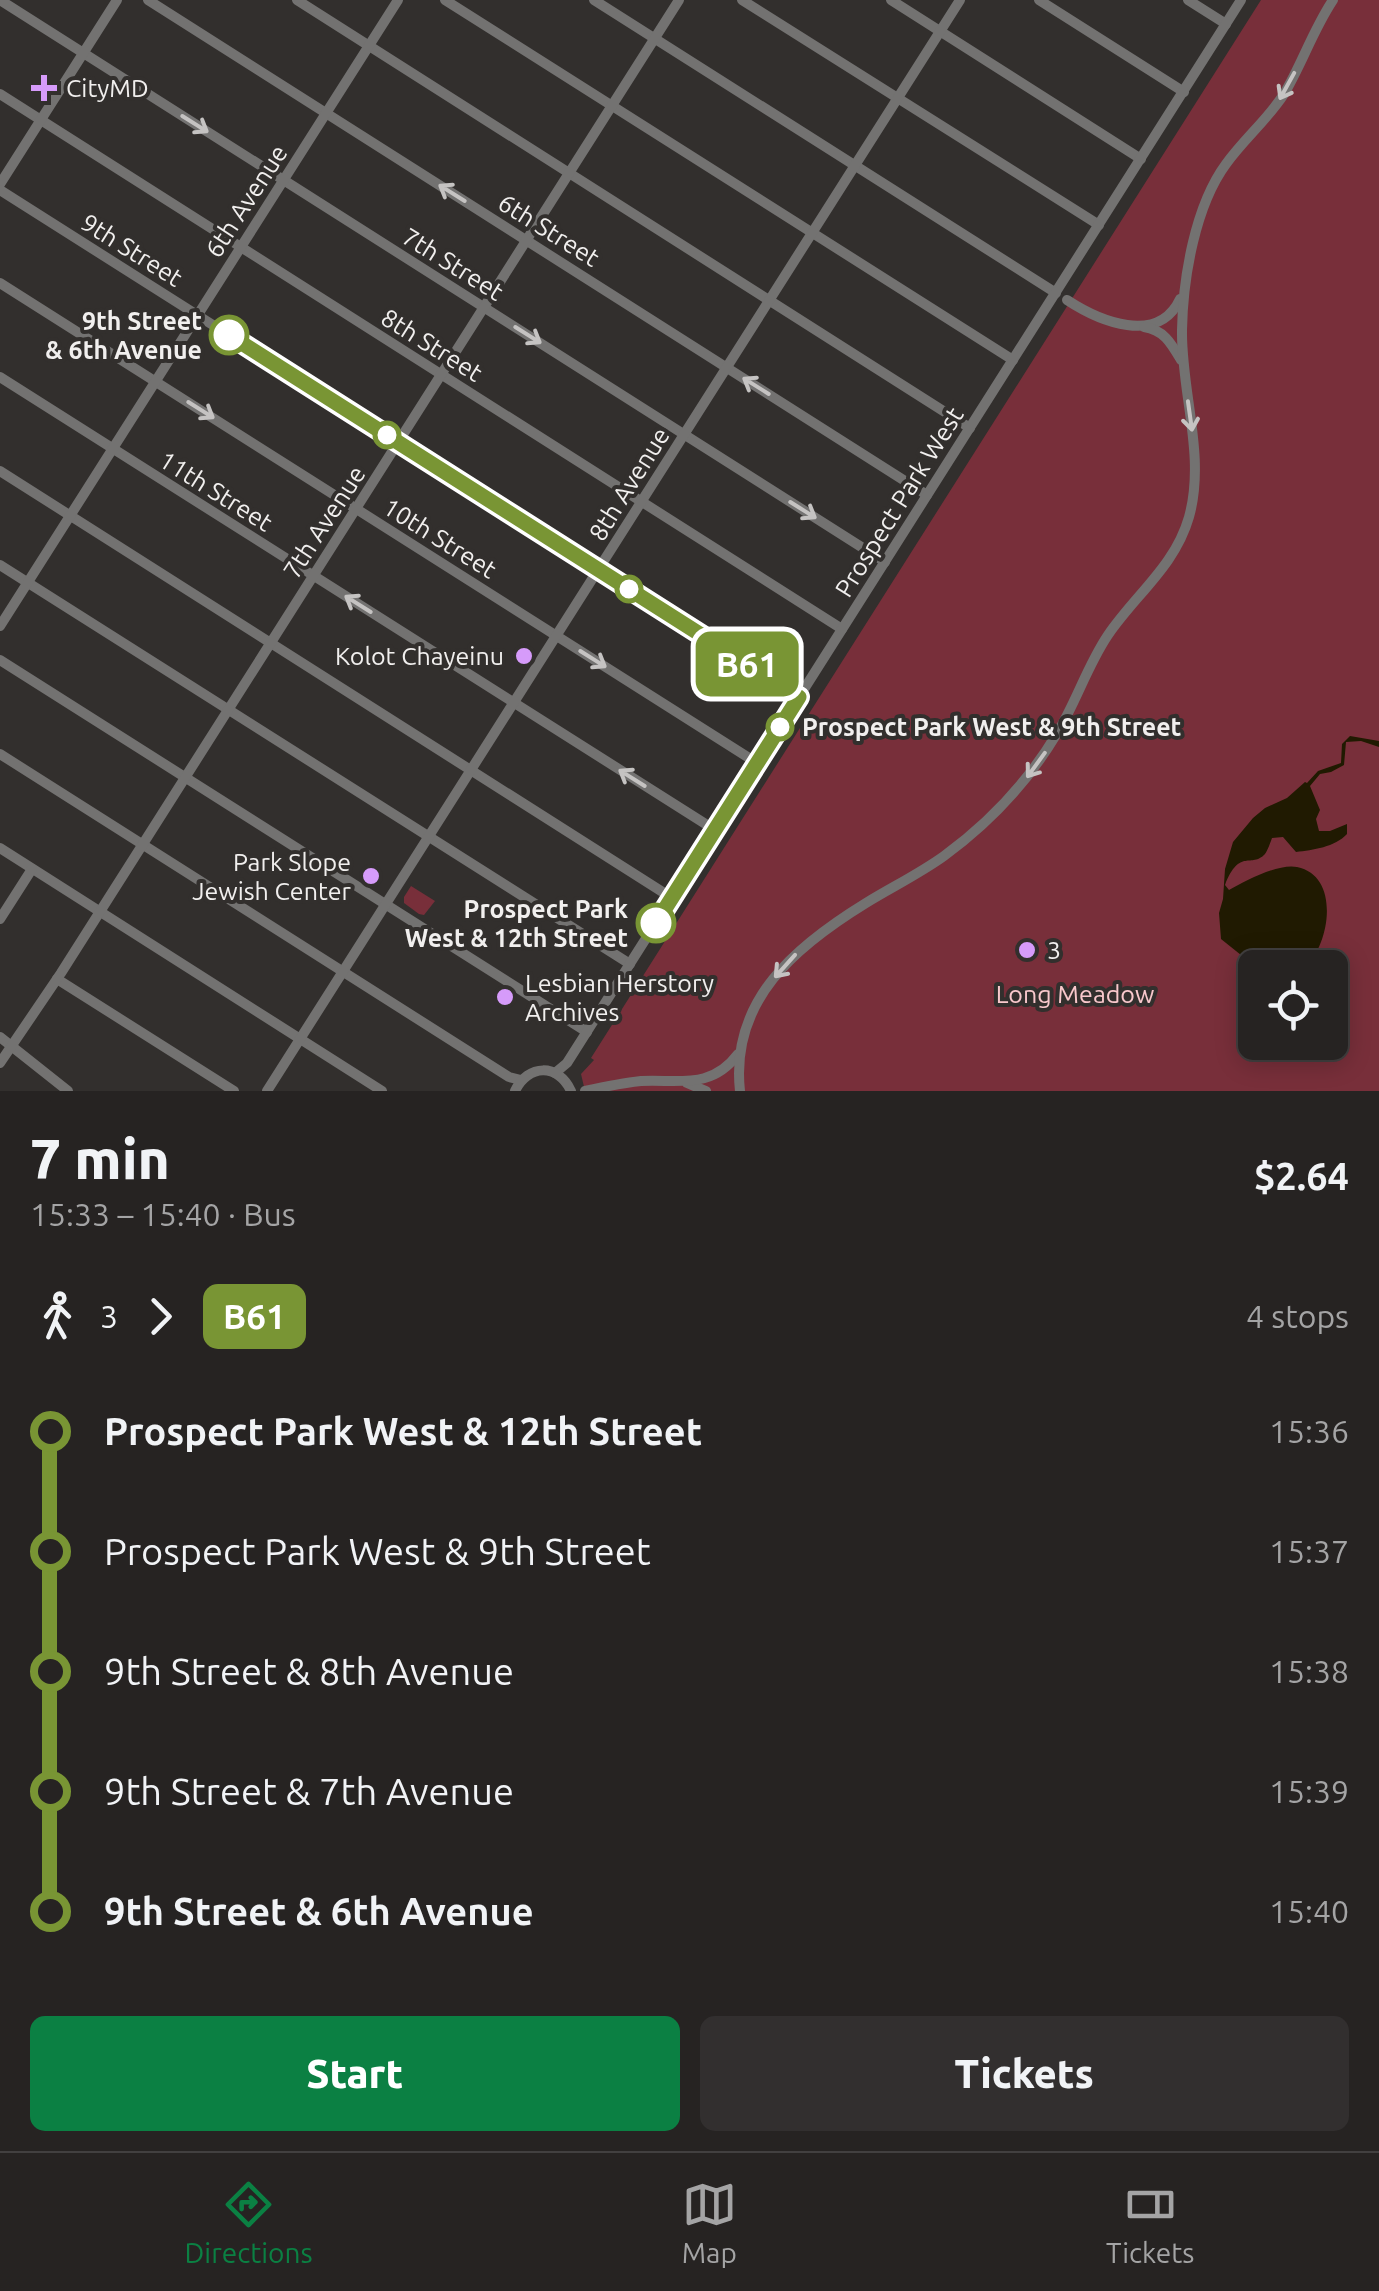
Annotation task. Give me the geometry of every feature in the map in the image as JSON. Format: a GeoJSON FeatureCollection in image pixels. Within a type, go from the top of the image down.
{"type":"FeatureCollection","features":[{"type":"Feature","properties":{"kind":"street","name":"7th Street"},"geometry":{"type":"LineString","coordinates":[[0,0],[884,562]]}},
{"type":"Feature","properties":{"kind":"street"},"geometry":{"type":"LineString","coordinates":[[0,186],[116,0]]}},
{"type":"Feature","properties":{"kind":"street","name":"6th Street"},"geometry":{"type":"LineString","coordinates":[[148,0],[927,494]]}},
{"type":"Feature","properties":{"kind":"street"},"geometry":{"type":"LineString","coordinates":[[297,0],[970,428]]}},
{"type":"Feature","properties":{"kind":"street","name":"6th Avenue"},"geometry":{"type":"LineString","coordinates":[[0,626],[398,0]]}},
{"type":"Feature","properties":{"kind":"street"},"geometry":{"type":"LineString","coordinates":[[445,0],[1013,360]]}},
{"type":"Feature","properties":{"kind":"street"},"geometry":{"type":"LineString","coordinates":[[594,0],[1056,292]]}},
{"type":"Feature","properties":{"kind":"street","name":"7th Avenue"},"geometry":{"type":"LineString","coordinates":[[0,1063],[58,979],[679,0]]}},
{"type":"Feature","properties":{"kind":"street"},"geometry":{"type":"LineString","coordinates":[[742,0],[1099,225]]}},
{"type":"Feature","properties":{"kind":"street"},"geometry":{"type":"LineString","coordinates":[[891,0],[1141,159]]}},
{"type":"Feature","properties":{"kind":"street","name":"8th Avenue"},"geometry":{"type":"LineString","coordinates":[[268,1091],[960,0]]}},
{"type":"Feature","properties":{"kind":"street"},"geometry":{"type":"LineString","coordinates":[[1039,0],[1184,92]]}},
{"type":"Feature","properties":{"kind":"street"},"geometry":{"type":"LineString","coordinates":[[1188,0],[1226,24]]}},
{"type":"Feature","properties":{"kind":"street","name":"Prospect Park West"},"geometry":{"type":"LineString","coordinates":[[556,1073],[587,1032],[1241,0]]}},
{"type":"Feature","properties":{"kind":"street"},"geometry":{"type":"LineString","coordinates":[[740,1091],[738,1054],[750,1014],[766,988],[790,959],[834,924],[942,858],[982,826],[1018,789],[1067,717],[1106,638],[1168,564],[1183,534],[1193,493],[1193,441],[1182,324],[1197,226],[1216,180],[1286,90],[1332,0]]}},
{"type":"Feature","properties":{"kind":"street","name":"8th Street"},"geometry":{"type":"LineString","coordinates":[[0,94],[842,629]]}},
{"type":"Feature","properties":{"kind":"street","name":"9th Street"},"geometry":{"type":"LineString","coordinates":[[0,186],[799,697]]}},
{"type":"Feature","properties":{"kind":"street","name":"10th Street"},"geometry":{"type":"LineString","coordinates":[[0,283],[757,764]]}},
{"type":"Feature","properties":{"kind":"street"},"geometry":{"type":"LineString","coordinates":[[1133,326],[1167,318],[1185,289]]}},
{"type":"Feature","properties":{"kind":"street"},"geometry":{"type":"LineString","coordinates":[[1067,300],[1107,322],[1152,328],[1166,336],[1183,364]]}},
{"type":"Feature","properties":{"kind":"street","name":"11th Street"},"geometry":{"type":"LineString","coordinates":[[0,377],[715,830]]}},
{"type":"Feature","properties":{"kind":"street"},"geometry":{"type":"LineString","coordinates":[[0,471],[672,898]]}},
{"type":"Feature","properties":{"kind":"street"},"geometry":{"type":"LineString","coordinates":[[0,566],[630,964]]}},
{"type":"Feature","properties":{"kind":"street"},"geometry":{"type":"LineString","coordinates":[[0,660],[587,1032]]}},
{"type":"Feature","properties":{"kind":"street"},"geometry":{"type":"LineString","coordinates":[[0,754],[509,1077],[521,1080]]}},
{"type":"Feature","properties":{"kind":"street"},"geometry":{"type":"LineString","coordinates":[[0,848],[382,1091]]}},
{"type":"Feature","properties":{"kind":"street"},"geometry":{"type":"LineString","coordinates":[[0,919],[32,868]]}},
{"type":"Feature","properties":{"kind":"street"},"geometry":{"type":"LineString","coordinates":[[58,979],[234,1091]]}},
{"type":"Feature","properties":{"kind":"street"},"geometry":{"type":"LineString","coordinates":[[0,1037],[68,1091]]}},
{"type":"Feature","properties":{"kind":"street"},"geometry":{"type":"LineString","coordinates":[[585,1091],[638,1082],[686,1082],[723,1070],[738,1054]]}},
{"type":"Feature","properties":{"kind":"street"},"geometry":{"type":"LineString","coordinates":[[515,1091],[521,1080],[536,1071],[556,1073],[571,1091]]}},
{"type":"Feature","properties":{"kind":"street"},"geometry":{"type":"LineString","coordinates":[[686,1082],[706,1091]]}},
{"type":"Feature","properties":{"kind":"green space","name":"Long Meadow"},"geometry":{"type":"Polygon","coordinates":[[[1261,0],[1379,0],[1379,1091],[585,1091],[581,1074],[594,1060],[591,1058],[1261,0]]]}},
{"type":"Feature","properties":{"kind":"green space"},"geometry":{"type":"Polygon","coordinates":[[[411,886],[435,901],[424,915],[404,903],[411,886]]]}},
{"type":"Feature","properties":{"kind":"shaded area"},"geometry":{"type":"Polygon","coordinates":[[[1350,736],[1379,741],[1379,747],[1361,741],[1346,742],[1344,765],[1320,774],[1310,786],[1320,810],[1316,819],[1319,831],[1347,824],[1347,834],[1330,845],[1296,852],[1283,837],[1272,838],[1265,854],[1241,862],[1225,885],[1229,890],[1290,866],[1311,873],[1320,883],[1327,912],[1317,950],[1238,953],[1221,939],[1219,913],[1233,842],[1265,808],[1287,798],[1318,771],[1341,763],[1342,744],[1350,736]]]}},
{"type":"Feature","properties":{"kind":"bus line","name":"B61"},"geometry":{"type":"LineString","coordinates":[[229,335],[799,697],[656,923]]}},
{"type":"Feature","properties":{"kind":"place","name":"CityMD"},"geometry":{"type":"Point","coordinates":[44,88]}},
{"type":"Feature","properties":{"kind":"place","name":"9th Street & 6th Avenue"},"geometry":{"type":"Point","coordinates":[229,335]}},
{"type":"Feature","properties":{"kind":"place","name":"Kolot Chayeinu"},"geometry":{"type":"Point","coordinates":[524,656]}},
{"type":"Feature","properties":{"kind":"place","name":"Prospect Park West & 9th Street"},"geometry":{"type":"Point","coordinates":[780,727]}},
{"type":"Feature","properties":{"kind":"place","name":"Park Slope Jewish Center"},"geometry":{"type":"Point","coordinates":[371,876]}},
{"type":"Feature","properties":{"kind":"place","name":"Prospect Park West & 12th Street"},"geometry":{"type":"Point","coordinates":[656,923]}},
{"type":"Feature","properties":{"kind":"place","name":"3"},"geometry":{"type":"Point","coordinates":[1027,950]}},
{"type":"Feature","properties":{"kind":"place","name":"Lesbian Herstory Archives"},"geometry":{"type":"Point","coordinates":[505,997]}}]}
